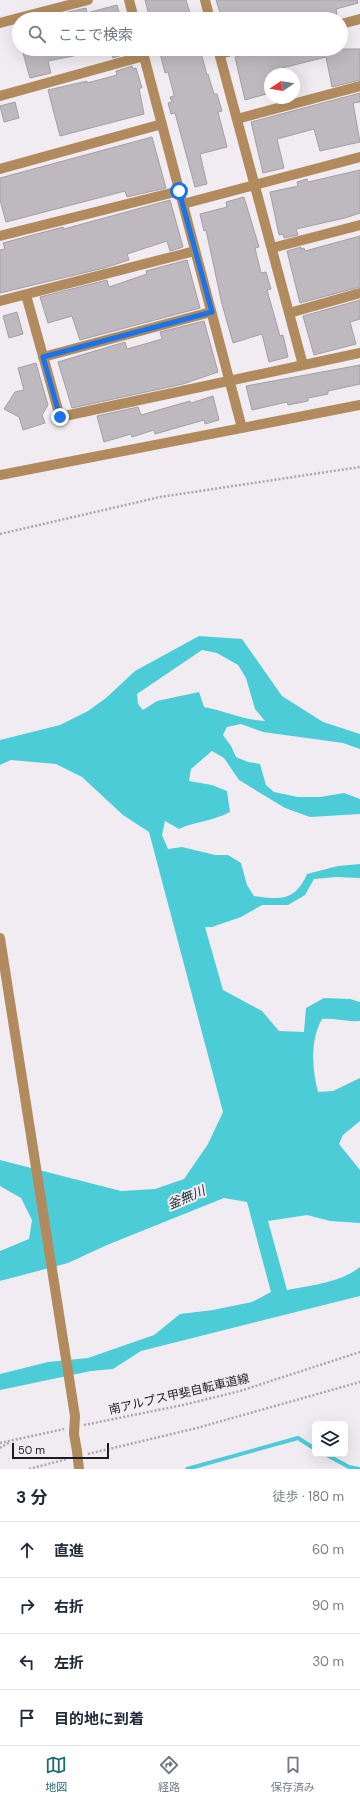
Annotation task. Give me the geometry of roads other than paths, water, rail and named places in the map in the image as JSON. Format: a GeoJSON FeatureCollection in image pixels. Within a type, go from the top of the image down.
{"type":"FeatureCollection","features":[{"type":"Feature","properties":{"kind":"street"},"geometry":{"type":"LineString","coordinates":[[42,12],[88,0]]}},
{"type":"Feature","properties":{"kind":"street"},"geometry":{"type":"LineString","coordinates":[[129,0],[132,12]]}},
{"type":"Feature","properties":{"kind":"street"},"geometry":{"type":"LineString","coordinates":[[205,0],[208,12]]}},
{"type":"Feature","properties":{"kind":"street"},"geometry":{"type":"LineString","coordinates":[[348,22],[360,19]]}},
{"type":"Feature","properties":{"kind":"street"},"geometry":{"type":"LineString","coordinates":[[0,23],[12,20]]}},
{"type":"Feature","properties":{"kind":"street"},"geometry":{"type":"LineString","coordinates":[[0,96],[130,56]]}},
{"type":"Feature","properties":{"kind":"street"},"geometry":{"type":"LineString","coordinates":[[144,56],[242,428]]}},
{"type":"Feature","properties":{"kind":"street"},"geometry":{"type":"LineString","coordinates":[[220,56],[304,365]]}},
{"type":"Feature","properties":{"kind":"street"},"geometry":{"type":"LineString","coordinates":[[237,119],[360,86]]}},
{"type":"Feature","properties":{"kind":"street"},"geometry":{"type":"LineString","coordinates":[[0,169],[162,124]]}},
{"type":"Feature","properties":{"kind":"street"},"geometry":{"type":"LineString","coordinates":[[183,204],[360,157]]}},
{"type":"Feature","properties":{"kind":"street"},"geometry":{"type":"LineString","coordinates":[[0,236],[179,191]]}},
{"type":"Feature","properties":{"kind":"street"},"geometry":{"type":"LineString","coordinates":[[272,248],[360,225]]}},
{"type":"Feature","properties":{"kind":"street"},"geometry":{"type":"LineString","coordinates":[[0,301],[195,251]]}},
{"type":"Feature","properties":{"kind":"street"},"geometry":{"type":"LineString","coordinates":[[290,312],[360,293]]}},
{"type":"Feature","properties":{"kind":"street"},"geometry":{"type":"LineString","coordinates":[[26,295],[60,417],[360,353]]}},
{"type":"Feature","properties":{"kind":"street"},"geometry":{"type":"LineString","coordinates":[[43,357],[212,312]]}},
{"type":"Feature","properties":{"kind":"street"},"geometry":{"type":"LineString","coordinates":[[0,475],[360,405]]}},
{"type":"Feature","properties":{"kind":"street"},"geometry":{"type":"LineString","coordinates":[[0,938],[74,1409],[74,1434],[80,1469]]}},
{"type":"Feature","properties":{"kind":"water","name":"釜無川"},"geometry":{"type":"Polygon","coordinates":[[[199,636],[242,639],[282,696],[323,722],[360,734],[360,749],[343,743],[263,732],[241,724],[227,727],[223,735],[231,746],[236,757],[248,762],[260,764],[266,785],[274,792],[298,797],[320,797],[344,793],[360,799],[360,814],[310,817],[285,808],[239,780],[224,758],[212,751],[191,769],[189,781],[212,785],[227,791],[230,812],[179,829],[165,821],[162,835],[168,849],[182,847],[215,855],[228,855],[241,863],[247,885],[254,896],[272,898],[286,897],[297,889],[307,874],[338,866],[360,864],[360,878],[336,877],[314,879],[305,895],[288,905],[262,905],[241,917],[212,927],[205,927],[223,990],[262,1011],[279,1031],[304,1032],[306,1008],[324,998],[350,999],[360,1002],[360,1021],[322,1019],[315,1036],[313,1064],[318,1092],[333,1091],[360,1078],[360,1121],[343,1135],[339,1144],[360,1170],[360,1223],[330,1221],[307,1215],[268,1221],[287,1290],[335,1280],[353,1272],[360,1267],[360,1296],[141,1351],[113,1369],[91,1371],[0,1390],[0,1374],[48,1362],[88,1358],[154,1335],[180,1314],[213,1310],[252,1302],[271,1292],[247,1202],[224,1198],[107,1245],[68,1263],[0,1281],[0,1251],[29,1239],[32,1220],[21,1198],[0,1186],[0,1160],[121,1191],[155,1189],[184,1179],[208,1144],[223,1112],[149,832],[123,815],[82,777],[56,764],[11,760],[0,765],[0,740],[60,725],[88,711],[106,698],[135,671],[199,636]],[[202,650],[137,694],[138,704],[143,710],[157,701],[199,692],[204,707],[250,719],[265,721],[255,709],[246,678],[238,665],[217,653],[202,650]]]}},
{"type":"Feature","properties":{"kind":"waterway"},"geometry":{"type":"LineString","coordinates":[[187,1469],[298,1438],[312,1447]]}},
{"type":"Feature","properties":{"kind":"waterway"},"geometry":{"type":"LineString","coordinates":[[331,1457],[349,1467],[359,1469]]}}]}
